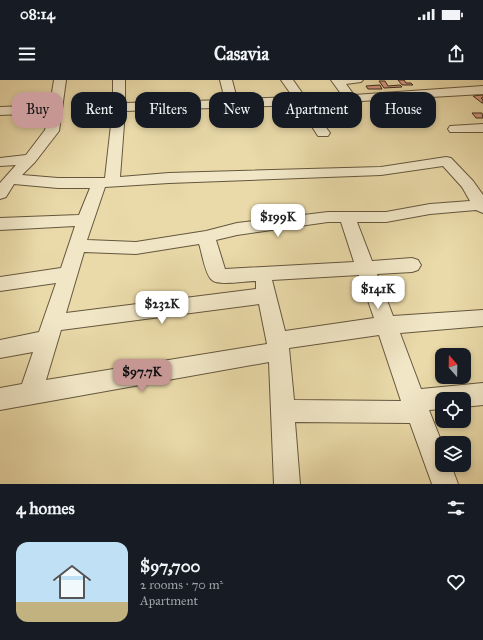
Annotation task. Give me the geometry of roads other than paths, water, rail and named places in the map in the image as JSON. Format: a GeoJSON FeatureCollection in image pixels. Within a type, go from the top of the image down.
{"type":"FeatureCollection","features":[{"type":"Feature","properties":{"kind":"street"},"geometry":{"type":"LineString","coordinates":[[58,92],[60,80]]}},
{"type":"Feature","properties":{"kind":"street"},"geometry":{"type":"LineString","coordinates":[[119,80],[119,92]]}},
{"type":"Feature","properties":{"kind":"street"},"geometry":{"type":"LineString","coordinates":[[226,80],[229,92]]}},
{"type":"Feature","properties":{"kind":"street"},"geometry":{"type":"LineString","coordinates":[[287,80],[296,92]]}},
{"type":"Feature","properties":{"kind":"street"},"geometry":{"type":"LineString","coordinates":[[337,80],[357,80]]}},
{"type":"Feature","properties":{"kind":"street"},"geometry":{"type":"LineString","coordinates":[[337,80],[346,92]]}},
{"type":"Feature","properties":{"kind":"street"},"geometry":{"type":"LineString","coordinates":[[424,85],[432,92]]}},
{"type":"Feature","properties":{"kind":"street"},"geometry":{"type":"LineString","coordinates":[[436,94],[483,90]]}},
{"type":"Feature","properties":{"kind":"street"},"geometry":{"type":"LineString","coordinates":[[127,107],[209,104]]}},
{"type":"Feature","properties":{"kind":"street"},"geometry":{"type":"LineString","coordinates":[[0,111],[12,111]]}},
{"type":"Feature","properties":{"kind":"street"},"geometry":{"type":"LineString","coordinates":[[0,194],[10,179],[30,159],[52,131],[52,128]]}},
{"type":"Feature","properties":{"kind":"street"},"geometry":{"type":"LineString","coordinates":[[30,395],[85,220],[105,182],[116,128]]}},
{"type":"Feature","properties":{"kind":"street"},"geometry":{"type":"LineString","coordinates":[[320,128],[323,133]]}},
{"type":"Feature","properties":{"kind":"street"},"geometry":{"type":"LineString","coordinates":[[454,129],[483,128]]}},
{"type":"Feature","properties":{"kind":"street"},"geometry":{"type":"LineString","coordinates":[[0,162],[30,159]]}},
{"type":"Feature","properties":{"kind":"street"},"geometry":{"type":"LineString","coordinates":[[10,179],[58,183],[105,182],[169,178],[381,171],[446,161],[468,184],[482,206],[430,209],[386,217],[328,217],[244,228],[206,237],[136,248],[77,246]]}},
{"type":"Feature","properties":{"kind":"street"},"geometry":{"type":"LineString","coordinates":[[347,217],[387,325],[415,407],[445,484]]}},
{"type":"Feature","properties":{"kind":"street"},"geometry":{"type":"LineString","coordinates":[[0,224],[85,220]]}},
{"type":"Feature","properties":{"kind":"street"},"geometry":{"type":"LineString","coordinates":[[206,237],[217,274],[219,276],[264,284]]}},
{"type":"Feature","properties":{"kind":"street"},"geometry":{"type":"LineString","coordinates":[[0,349],[49,332],[264,284],[366,267],[412,265]]}},
{"type":"Feature","properties":{"kind":"street"},"geometry":{"type":"LineString","coordinates":[[0,284],[68,274]]}},
{"type":"Feature","properties":{"kind":"street"},"geometry":{"type":"LineString","coordinates":[[264,284],[278,346],[287,484]]}},
{"type":"Feature","properties":{"kind":"street"},"geometry":{"type":"LineString","coordinates":[[0,399],[30,395],[387,325],[483,318]]}},
{"type":"Feature","properties":{"kind":"street"},"geometry":{"type":"LineString","coordinates":[[283,411],[415,407],[483,394]]}}]}
